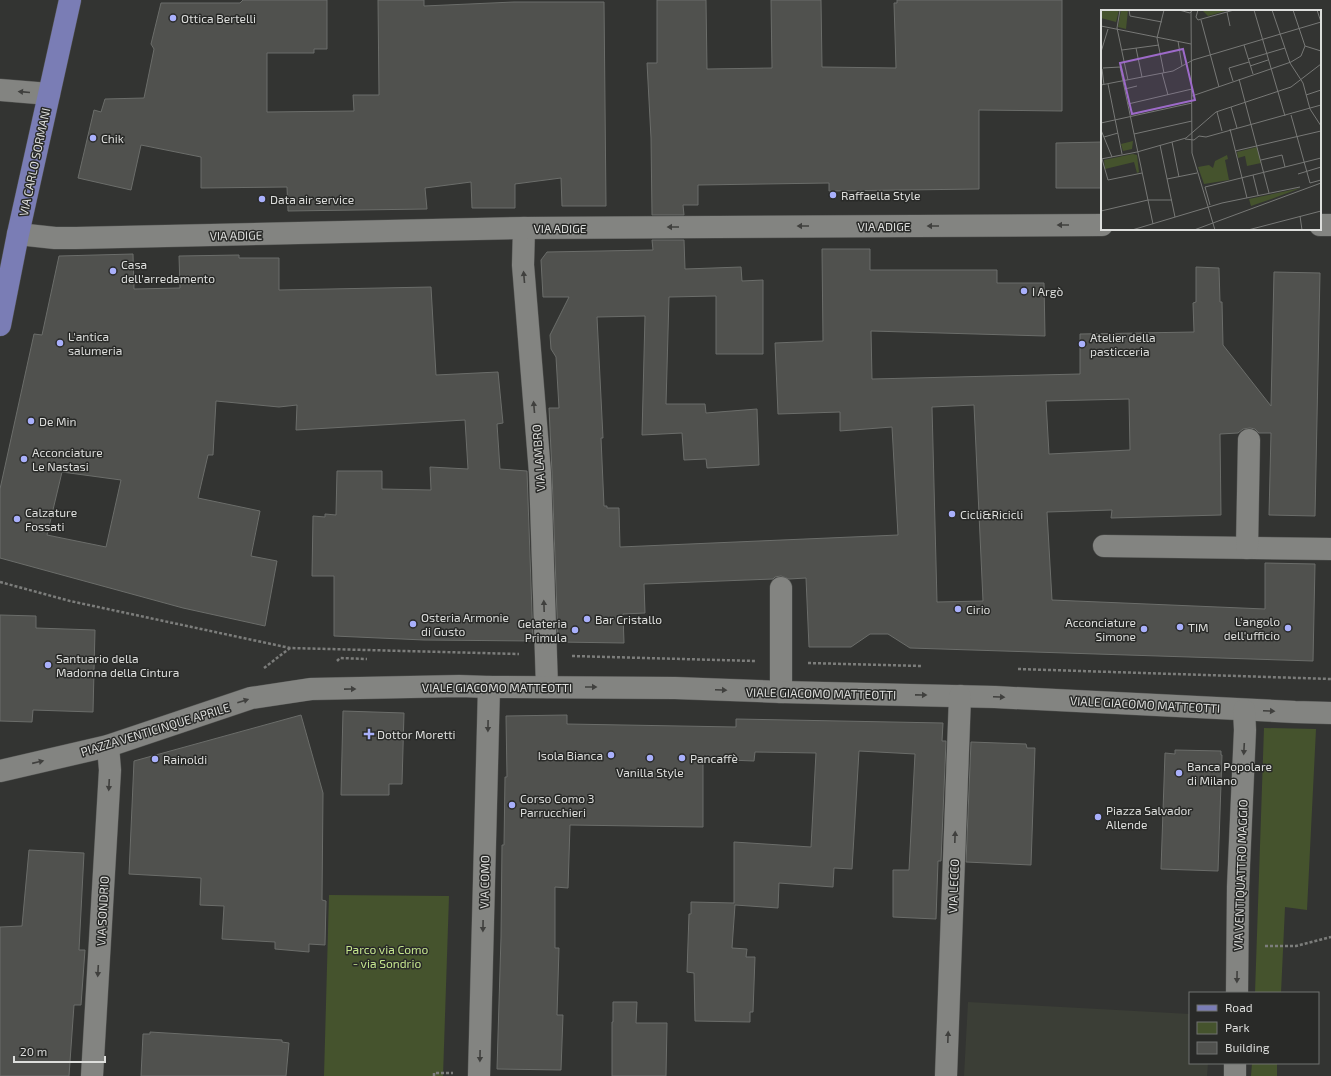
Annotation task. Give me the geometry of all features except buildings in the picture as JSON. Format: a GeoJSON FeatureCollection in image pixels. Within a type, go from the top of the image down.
{"type":"FeatureCollection","features":[{"type":"Feature","properties":{"kind":"main road","name":"VIA CARLO SORMANI"},"geometry":{"type":"LineString","coordinates":[[0,325],[18,234],[70,0]]}},
{"type":"Feature","properties":{"kind":"street"},"geometry":{"type":"LineString","coordinates":[[0,90],[49,94]]}},
{"type":"Feature","properties":{"kind":"street","name":"VIA ADIGE"},"geometry":{"type":"LineString","coordinates":[[18,234],[55,238],[76,238],[524,228],[1101,225]]}},
{"type":"Feature","properties":{"kind":"street","name":"VIA LAMBRO"},"geometry":{"type":"LineString","coordinates":[[524,228],[523,265],[540,473],[547,687]]}},
{"type":"Feature","properties":{"kind":"street"},"geometry":{"type":"LineString","coordinates":[[1247,548],[1249,440]]}},
{"type":"Feature","properties":{"kind":"street"},"geometry":{"type":"LineString","coordinates":[[1104,546],[1331,549]]}},
{"type":"Feature","properties":{"kind":"street"},"geometry":{"type":"LineString","coordinates":[[781,588],[781,692]]}},
{"type":"Feature","properties":{"kind":"street","name":"VIALE GIACOMO MATTEOTTI"},"geometry":{"type":"LineString","coordinates":[[311,690],[459,686],[675,688],[960,696],[1331,713]]}},
{"type":"Feature","properties":{"kind":"street","name":"VIA COMO"},"geometry":{"type":"LineString","coordinates":[[479,1076],[489,687]]}},
{"type":"Feature","properties":{"kind":"street","name":"PIAZZA VENTICINQUE APRILE"},"geometry":{"type":"LineString","coordinates":[[0,771],[108,746],[251,698],[311,690]]}},
{"type":"Feature","properties":{"kind":"street","name":"VIA LECCO"},"geometry":{"type":"LineString","coordinates":[[946,1076],[960,696]]}},
{"type":"Feature","properties":{"kind":"street","name":"VIA VENTIQUATTRO MAGGIO"},"geometry":{"type":"LineString","coordinates":[[1237,992],[1238,887],[1245,730],[1244,710]]}},
{"type":"Feature","properties":{"kind":"street","name":"VIA SONDRIO"},"geometry":{"type":"LineString","coordinates":[[92,1076],[110,770],[108,746]]}},
{"type":"Feature","properties":{"kind":"street"},"geometry":{"type":"LineString","coordinates":[[1235,1064],[1235,1076]]}},
{"type":"Feature","properties":{"kind":"path"},"geometry":{"type":"LineString","coordinates":[[0,582],[70,601],[290,648],[926,666]]}},
{"type":"Feature","properties":{"kind":"path"},"geometry":{"type":"LineString","coordinates":[[1013,669],[1331,678]]}},
{"type":"Feature","properties":{"kind":"path"},"geometry":{"type":"LineString","coordinates":[[1238,946],[1296,946],[1331,937]]}},
{"type":"Feature","properties":{"kind":"shaded area"},"geometry":{"type":"Polygon","coordinates":[[[968,1002],[1189,1014],[1189,1064],[1208,1064],[1207,1076],[964,1076],[968,1002]]]}},
{"type":"Feature","properties":{"kind":"green space"},"geometry":{"type":"Polygon","coordinates":[[[1264,728],[1316,729],[1307,910],[1285,907],[1281,992],[1255,992],[1264,728]]]}},
{"type":"Feature","properties":{"kind":"green space","name":"Parco via Como - via Sondrio"},"geometry":{"type":"Polygon","coordinates":[[[329,895],[449,896],[443,1076],[324,1076],[329,895]]]}},
{"type":"Feature","properties":{"kind":"green space"},"geometry":{"type":"Polygon","coordinates":[[[1252,1064],[1277,1064],[1277,1076],[1251,1076],[1252,1064]]]}},
{"type":"Feature","properties":{"kind":"place","name":"Ottica Bertelli"},"geometry":{"type":"Point","coordinates":[173,18]}},
{"type":"Feature","properties":{"kind":"place","name":"Chik"},"geometry":{"type":"Point","coordinates":[93,138]}},
{"type":"Feature","properties":{"kind":"place","name":"Raffaella Style"},"geometry":{"type":"Point","coordinates":[833,195]}},
{"type":"Feature","properties":{"kind":"place","name":"Data air service"},"geometry":{"type":"Point","coordinates":[262,199]}},
{"type":"Feature","properties":{"kind":"place","name":"Casa dell'arredamento"},"geometry":{"type":"Point","coordinates":[113,271]}},
{"type":"Feature","properties":{"kind":"place","name":"I Argò"},"geometry":{"type":"Point","coordinates":[1024,291]}},
{"type":"Feature","properties":{"kind":"place","name":"L'antica salumeria"},"geometry":{"type":"Point","coordinates":[60,343]}},
{"type":"Feature","properties":{"kind":"place","name":"Atelier della pasticceria"},"geometry":{"type":"Point","coordinates":[1082,344]}},
{"type":"Feature","properties":{"kind":"place","name":"De Min"},"geometry":{"type":"Point","coordinates":[31,421]}},
{"type":"Feature","properties":{"kind":"place","name":"Acconciature Le Nastasi"},"geometry":{"type":"Point","coordinates":[24,459]}},
{"type":"Feature","properties":{"kind":"place","name":"Cicli&Ricicli"},"geometry":{"type":"Point","coordinates":[952,514]}},
{"type":"Feature","properties":{"kind":"place","name":"Calzature Fossati"},"geometry":{"type":"Point","coordinates":[17,519]}},
{"type":"Feature","properties":{"kind":"place","name":"Cirio"},"geometry":{"type":"Point","coordinates":[958,609]}},
{"type":"Feature","properties":{"kind":"place","name":"Bar Cristallo"},"geometry":{"type":"Point","coordinates":[587,619]}},
{"type":"Feature","properties":{"kind":"place","name":"Osteria Armonie di Gusto"},"geometry":{"type":"Point","coordinates":[413,624]}},
{"type":"Feature","properties":{"kind":"place","name":"TIM"},"geometry":{"type":"Point","coordinates":[1180,627]}},
{"type":"Feature","properties":{"kind":"place","name":"L'angolo dell'ufficio"},"geometry":{"type":"Point","coordinates":[1288,628]}},
{"type":"Feature","properties":{"kind":"place","name":"Acconciature Simone"},"geometry":{"type":"Point","coordinates":[1144,629]}},
{"type":"Feature","properties":{"kind":"place","name":"Gelateria Primula"},"geometry":{"type":"Point","coordinates":[575,630]}},
{"type":"Feature","properties":{"kind":"place","name":"Santuario della Madonna della Cintura"},"geometry":{"type":"Point","coordinates":[48,665]}},
{"type":"Feature","properties":{"kind":"place","name":"Dottor Moretti"},"geometry":{"type":"Point","coordinates":[369,734]}},
{"type":"Feature","properties":{"kind":"place","name":"Isola Bianca"},"geometry":{"type":"Point","coordinates":[611,755]}},
{"type":"Feature","properties":{"kind":"place","name":"Vanilla Style"},"geometry":{"type":"Point","coordinates":[650,758]}},
{"type":"Feature","properties":{"kind":"place","name":"Pancaffè"},"geometry":{"type":"Point","coordinates":[682,758]}},
{"type":"Feature","properties":{"kind":"place","name":"Rainoldi"},"geometry":{"type":"Point","coordinates":[155,759]}},
{"type":"Feature","properties":{"kind":"place","name":"Banca Popolare di Milano"},"geometry":{"type":"Point","coordinates":[1179,773]}},
{"type":"Feature","properties":{"kind":"place","name":"Corso Como 3 Parrucchieri"},"geometry":{"type":"Point","coordinates":[512,805]}},
{"type":"Feature","properties":{"kind":"place","name":"Piazza Salvador Allende"},"geometry":{"type":"Point","coordinates":[1098,817]}}]}
